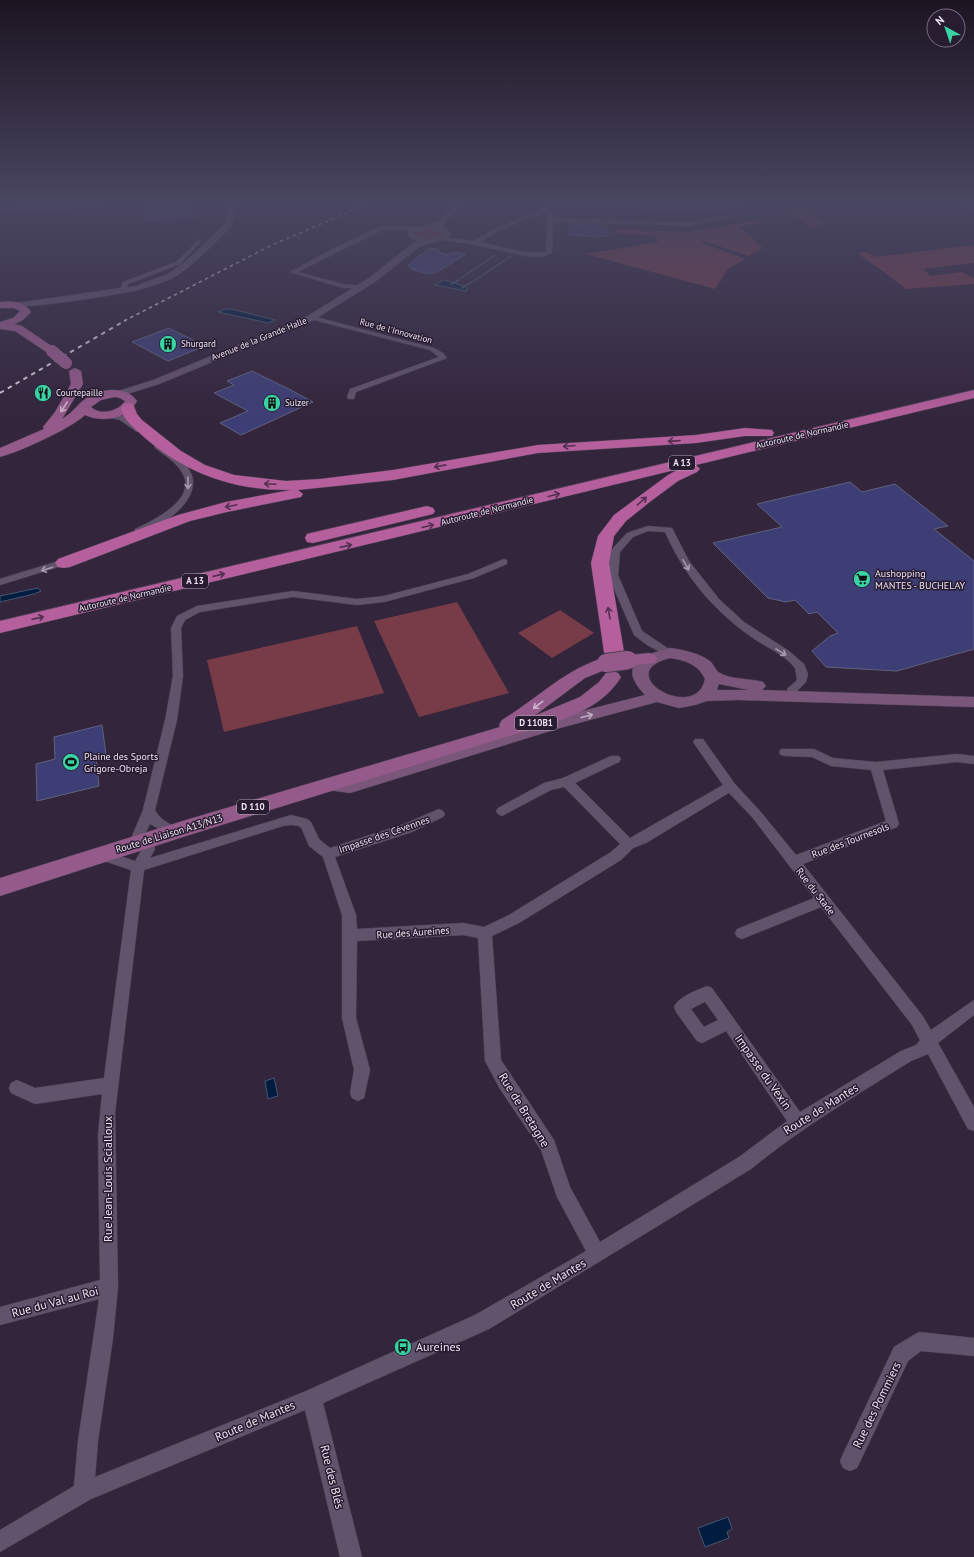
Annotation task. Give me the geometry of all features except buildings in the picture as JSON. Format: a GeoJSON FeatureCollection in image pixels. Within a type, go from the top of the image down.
{"type":"FeatureCollection","features":[{"type":"Feature","properties":{"kind":"highway","name":"Autoroute de Normandie"},"geometry":{"type":"LineString","coordinates":[[0,627],[769,438],[974,384]]}},
{"type":"Feature","properties":{"kind":"highway","name":"Autoroute de Normandie"},"geometry":{"type":"LineString","coordinates":[[0,614],[373,523],[974,394]]}},
{"type":"Feature","properties":{"kind":"highway"},"geometry":{"type":"LineString","coordinates":[[130,404],[129,412],[138,423],[180,458],[207,471],[234,480],[262,484],[298,485],[393,475]]}},
{"type":"Feature","properties":{"kind":"highway"},"geometry":{"type":"LineString","coordinates":[[64,563],[166,524],[210,511],[504,454],[556,447],[696,439],[745,432],[769,438],[769,448],[686,472],[658,488],[620,518],[606,536],[600,563],[615,664]]}},
{"type":"Feature","properties":{"kind":"highway"},"geometry":{"type":"LineString","coordinates":[[613,574],[609,563],[608,552],[616,529],[626,514]]}},
{"type":"Feature","properties":{"kind":"main road"},"geometry":{"type":"LineString","coordinates":[[0,305],[16,305],[23,308],[23,316],[20,323],[41,343]]}},
{"type":"Feature","properties":{"kind":"main road"},"geometry":{"type":"LineString","coordinates":[[0,325],[23,316]]}},
{"type":"Feature","properties":{"kind":"main road"},"geometry":{"type":"LineString","coordinates":[[0,325],[18,328],[52,351],[89,384],[115,394],[128,397],[130,404],[120,412],[70,424],[0,457]]}},
{"type":"Feature","properties":{"kind":"main road"},"geometry":{"type":"LineString","coordinates":[[33,438],[51,425],[70,398],[77,384],[70,367]]}},
{"type":"Feature","properties":{"kind":"main road"},"geometry":{"type":"LineString","coordinates":[[89,384],[91,392],[87,404],[89,413],[103,415]]}},
{"type":"Feature","properties":{"kind":"main road"},"geometry":{"type":"LineString","coordinates":[[0,453],[76,416],[87,404],[99,396],[115,394]]}},
{"type":"Feature","properties":{"kind":"main road"},"geometry":{"type":"LineString","coordinates":[[703,696],[707,693],[712,684],[710,674],[703,664],[691,657],[670,653],[649,659],[641,667],[639,678],[645,688],[657,697],[669,701],[684,702],[703,696],[737,695],[974,702]]}},
{"type":"Feature","properties":{"kind":"main road","name":"D 110"},"geometry":{"type":"LineString","coordinates":[[476,741],[518,720],[588,669],[649,659]]}},
{"type":"Feature","properties":{"kind":"main road","name":"D 110B1"},"geometry":{"type":"LineString","coordinates":[[476,741],[526,727],[581,704],[605,688],[615,664]]}},
{"type":"Feature","properties":{"kind":"main road"},"geometry":{"type":"LineString","coordinates":[[710,674],[732,682],[792,689],[974,697]]}},
{"type":"Feature","properties":{"kind":"main road","name":"D 110"},"geometry":{"type":"LineString","coordinates":[[334,785],[350,786],[559,723],[657,697]]}},
{"type":"Feature","properties":{"kind":"main road","name":"Route de Liaison A13/N13"},"geometry":{"type":"LineString","coordinates":[[0,887],[100,854],[334,785],[476,741]]}},
{"type":"Feature","properties":{"kind":"street"},"geometry":{"type":"LineString","coordinates":[[125,283],[142,277]]}},
{"type":"Feature","properties":{"kind":"street"},"geometry":{"type":"LineString","coordinates":[[23,316],[46,305],[135,290],[158,284],[174,277]]}},
{"type":"Feature","properties":{"kind":"street"},"geometry":{"type":"LineString","coordinates":[[310,277],[343,286],[362,287]]}},
{"type":"Feature","properties":{"kind":"street","name":"Avenue de la Grande Halle"},"geometry":{"type":"LineString","coordinates":[[115,394],[156,382],[312,318],[377,277]]}},
{"type":"Feature","properties":{"kind":"street"},"geometry":{"type":"LineString","coordinates":[[125,283],[135,290]]}},
{"type":"Feature","properties":{"kind":"street"},"geometry":{"type":"LineString","coordinates":[[118,291],[124,288],[125,283]]}},
{"type":"Feature","properties":{"kind":"street"},"geometry":{"type":"LineString","coordinates":[[343,286],[353,292]]}},
{"type":"Feature","properties":{"kind":"street"},"geometry":{"type":"LineString","coordinates":[[16,305],[135,290]]}},
{"type":"Feature","properties":{"kind":"street","name":"Rue de l'Innovation"},"geometry":{"type":"LineString","coordinates":[[312,318],[432,349],[441,354],[442,358],[353,391],[351,397]]}},
{"type":"Feature","properties":{"kind":"street"},"geometry":{"type":"LineString","coordinates":[[130,404],[144,394],[150,386],[156,382]]}},
{"type":"Feature","properties":{"kind":"street"},"geometry":{"type":"LineString","coordinates":[[0,582],[64,563],[120,540],[163,518],[177,507],[188,491],[188,476],[183,467],[126,420],[103,415]]}},
{"type":"Feature","properties":{"kind":"street"},"geometry":{"type":"LineString","coordinates":[[670,653],[642,637],[634,626],[613,574],[616,569],[614,559],[616,551],[633,532],[653,528],[669,530],[692,574],[711,598],[745,628],[798,664],[803,673],[803,679],[792,689]]}},
{"type":"Feature","properties":{"kind":"street","name":"Rue Jean-Louis Scialloux"},"geometry":{"type":"LineString","coordinates":[[84,1492],[84,1459],[102,1359],[109,1287],[106,1136],[111,1085],[138,867],[149,849],[138,836],[149,810],[171,720],[177,683],[176,628],[181,618],[197,609],[216,605],[293,594],[357,602],[384,599],[471,576],[504,562]]}},
{"type":"Feature","properties":{"kind":"street","name":"Rue du Stade"},"geometry":{"type":"LineString","coordinates":[[699,742],[731,787],[756,814],[903,1001],[929,1041],[974,1123]]}},
{"type":"Feature","properties":{"kind":"street"},"geometry":{"type":"LineString","coordinates":[[785,752],[814,753],[831,762],[876,766],[957,758],[974,760]]}},
{"type":"Feature","properties":{"kind":"street"},"geometry":{"type":"LineString","coordinates":[[502,811],[548,786],[566,782],[615,759]]}},
{"type":"Feature","properties":{"kind":"street","name":"Rue des Tournesols"},"geometry":{"type":"LineString","coordinates":[[793,862],[892,824],[876,766]]}},
{"type":"Feature","properties":{"kind":"street"},"geometry":{"type":"LineString","coordinates":[[566,782],[628,844]]}},
{"type":"Feature","properties":{"kind":"street"},"geometry":{"type":"LineString","coordinates":[[485,933],[514,919],[616,856],[628,844],[642,839],[731,787]]}},
{"type":"Feature","properties":{"kind":"street"},"geometry":{"type":"LineString","coordinates":[[149,810],[155,822],[173,832]]}},
{"type":"Feature","properties":{"kind":"street","name":"Impasse des Cévennes"},"geometry":{"type":"LineString","coordinates":[[328,854],[408,828],[439,814]]}},
{"type":"Feature","properties":{"kind":"street"},"geometry":{"type":"LineString","coordinates":[[100,854],[138,867],[291,820],[303,822],[314,842],[328,854],[349,916],[349,1018],[362,1070],[358,1093]]}},
{"type":"Feature","properties":{"kind":"street"},"geometry":{"type":"LineString","coordinates":[[742,933],[823,900]]}},
{"type":"Feature","properties":{"kind":"street","name":"Rue des Aureines"},"geometry":{"type":"LineString","coordinates":[[350,935],[463,929],[485,933]]}},
{"type":"Feature","properties":{"kind":"street","name":"Rue de Bretagne"},"geometry":{"type":"LineString","coordinates":[[485,933],[493,1061],[506,1084],[548,1146],[564,1191],[597,1254]]}},
{"type":"Feature","properties":{"kind":"street","name":"Route de Mantes"},"geometry":{"type":"LineString","coordinates":[[0,1542],[29,1523],[84,1492],[312,1398],[482,1322],[746,1163],[778,1136],[798,1123],[906,1056],[921,1050],[940,1031],[974,1007]]}},
{"type":"Feature","properties":{"kind":"street","name":"Impasse du Vexin"},"geometry":{"type":"LineString","coordinates":[[728,1022],[798,1123]]}},
{"type":"Feature","properties":{"kind":"street"},"geometry":{"type":"LineString","coordinates":[[17,1088],[35,1096],[111,1085]]}},
{"type":"Feature","properties":{"kind":"street","name":"Rue du Val au Roi"},"geometry":{"type":"LineString","coordinates":[[0,1316],[109,1287]]}},
{"type":"Feature","properties":{"kind":"street","name":"Rue des Pommiers"},"geometry":{"type":"LineString","coordinates":[[850,1461],[901,1354],[918,1341],[974,1347]]}},
{"type":"Feature","properties":{"kind":"street","name":"Rue des Blés"},"geometry":{"type":"LineString","coordinates":[[312,1398],[351,1557]]}},
{"type":"Feature","properties":{"kind":"shaded area"},"geometry":{"type":"Polygon","coordinates":[[[670,277],[723,277],[715,289],[670,277]]]}},
{"type":"Feature","properties":{"kind":"shaded area"},"geometry":{"type":"Polygon","coordinates":[[[890,277],[971,277],[974,278],[974,284],[906,289],[890,277]]]}},
{"type":"Feature","properties":{"kind":"shaded area"},"geometry":{"type":"Polygon","coordinates":[[[457,602],[509,693],[419,717],[374,621],[457,602]]]}},
{"type":"Feature","properties":{"kind":"shaded area"},"geometry":{"type":"Polygon","coordinates":[[[560,610],[594,633],[552,658],[518,633],[560,610]]]}},
{"type":"Feature","properties":{"kind":"shaded area"},"geometry":{"type":"Polygon","coordinates":[[[357,626],[384,693],[224,732],[207,660],[357,626]]]}},
{"type":"Feature","properties":{"kind":"water"},"geometry":{"type":"Polygon","coordinates":[[[444,280],[467,287],[466,291],[435,285],[444,280]]]}},
{"type":"Feature","properties":{"kind":"water"},"geometry":{"type":"Polygon","coordinates":[[[226,309],[275,320],[268,323],[218,312],[226,309]]]}},
{"type":"Feature","properties":{"kind":"water"},"geometry":{"type":"Polygon","coordinates":[[[38,588],[41,591],[34,594],[0,602],[0,596],[38,588]]]}},
{"type":"Feature","properties":{"kind":"water"},"geometry":{"type":"Polygon","coordinates":[[[274,1078],[278,1096],[268,1099],[265,1081],[274,1078]]]}},
{"type":"Feature","properties":{"kind":"water"},"geometry":{"type":"Polygon","coordinates":[[[728,1517],[732,1529],[727,1532],[729,1538],[705,1547],[698,1528],[728,1517]]]}},
{"type":"Feature","properties":{"kind":"waterway"},"geometry":{"type":"LineString","coordinates":[[474,281],[480,277]]}},
{"type":"Feature","properties":{"kind":"waterway"},"geometry":{"type":"LineString","coordinates":[[451,284],[459,280]]}},
{"type":"Feature","properties":{"kind":"waterway"},"geometry":{"type":"LineString","coordinates":[[462,288],[472,282]]}},
{"type":"Feature","properties":{"kind":"railway"},"geometry":{"type":"LineString","coordinates":[[124,321],[210,277]]}},
{"type":"Feature","properties":{"kind":"railway"},"geometry":{"type":"LineString","coordinates":[[0,393],[126,320]]}},
{"type":"Feature","properties":{"kind":"place","name":"Shurgard"},"geometry":{"type":"Point","coordinates":[168,344]}},
{"type":"Feature","properties":{"kind":"place","name":"Courtepaille"},"geometry":{"type":"Point","coordinates":[43,393]}},
{"type":"Feature","properties":{"kind":"place","name":"Sulzer"},"geometry":{"type":"Point","coordinates":[272,403]}},
{"type":"Feature","properties":{"kind":"place","name":"Aushopping MANTES - BUCHELAY"},"geometry":{"type":"Point","coordinates":[862,579]}},
{"type":"Feature","properties":{"kind":"place","name":"Plaine des Sports Grigore-Obreja"},"geometry":{"type":"Point","coordinates":[71,762]}},
{"type":"Feature","properties":{"kind":"place","name":"Aureines"},"geometry":{"type":"Point","coordinates":[403,1347]}}]}
